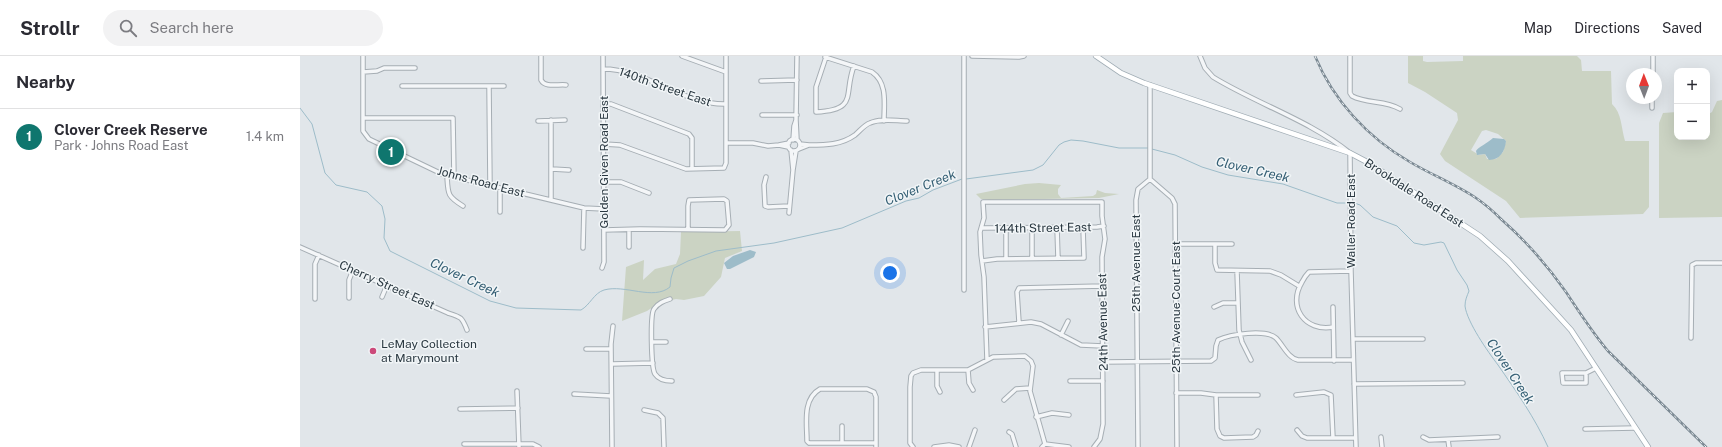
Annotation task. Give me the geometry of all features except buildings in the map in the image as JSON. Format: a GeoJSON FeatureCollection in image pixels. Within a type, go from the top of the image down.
{"type":"FeatureCollection","features":[{"type":"Feature","properties":{"kind":"main road","name":"Brookdale Road East"},"geometry":{"type":"LineString","coordinates":[[1096,56],[1121,73],[1150,85],[1350,153],[1369,163],[1489,243],[1508,261],[1568,326],[1648,447]]}},
{"type":"Feature","properties":{"kind":"street"},"geometry":{"type":"LineString","coordinates":[[363,56],[363,118],[453,118],[454,177]]}},
{"type":"Feature","properties":{"kind":"street"},"geometry":{"type":"LineString","coordinates":[[541,56],[541,80],[544,84],[566,85]]}},
{"type":"Feature","properties":{"kind":"street","name":"Golden Given Road East"},"geometry":{"type":"LineString","coordinates":[[602,268],[604,262],[603,56]]}},
{"type":"Feature","properties":{"kind":"street"},"geometry":{"type":"LineString","coordinates":[[682,56],[726,72]]}},
{"type":"Feature","properties":{"kind":"street"},"geometry":{"type":"LineString","coordinates":[[604,144],[620,145],[682,168],[724,168],[726,163],[726,56]]}},
{"type":"Feature","properties":{"kind":"street"},"geometry":{"type":"LineString","coordinates":[[789,147],[795,140],[797,115],[797,56]]}},
{"type":"Feature","properties":{"kind":"street"},"geometry":{"type":"LineString","coordinates":[[854,66],[849,77],[849,94],[845,103],[834,111],[816,112],[816,87],[825,56],[872,72],[882,82],[884,121]]}},
{"type":"Feature","properties":{"kind":"street"},"geometry":{"type":"LineString","coordinates":[[964,56],[964,290]]}},
{"type":"Feature","properties":{"kind":"street"},"geometry":{"type":"LineString","coordinates":[[972,56],[1024,56]]}},
{"type":"Feature","properties":{"kind":"street"},"geometry":{"type":"LineString","coordinates":[[1200,56],[1205,68],[1213,77],[1303,124],[1340,145],[1350,153]]}},
{"type":"Feature","properties":{"kind":"street"},"geometry":{"type":"LineString","coordinates":[[1350,56],[1350,92],[1352,96],[1368,101],[1389,104],[1400,109]]}},
{"type":"Feature","properties":{"kind":"street"},"geometry":{"type":"LineString","coordinates":[[1652,56],[1652,68]]}},
{"type":"Feature","properties":{"kind":"street"},"geometry":{"type":"LineString","coordinates":[[363,72],[377,71],[384,68],[415,68]]}},
{"type":"Feature","properties":{"kind":"street","name":"140th Street East"},"geometry":{"type":"LineString","coordinates":[[603,70],[623,71],[710,104],[726,104]]}},
{"type":"Feature","properties":{"kind":"street"},"geometry":{"type":"LineString","coordinates":[[761,81],[797,80]]}},
{"type":"Feature","properties":{"kind":"street"},"geometry":{"type":"LineString","coordinates":[[1150,85],[1150,179]]}},
{"type":"Feature","properties":{"kind":"street"},"geometry":{"type":"LineString","coordinates":[[402,86],[504,86]]}},
{"type":"Feature","properties":{"kind":"street"},"geometry":{"type":"LineString","coordinates":[[489,86],[490,186]]}},
{"type":"Feature","properties":{"kind":"street"},"geometry":{"type":"LineString","coordinates":[[603,104],[611,104],[689,134],[692,138],[692,169]]}},
{"type":"Feature","properties":{"kind":"street"},"geometry":{"type":"LineString","coordinates":[[762,115],[797,115]]}},
{"type":"Feature","properties":{"kind":"street","name":"Johns Road East"},"geometry":{"type":"LineString","coordinates":[[363,118],[363,131],[366,136],[447,176],[584,208],[604,209]]}},
{"type":"Feature","properties":{"kind":"street"},"geometry":{"type":"LineString","coordinates":[[551,120],[551,200]]}},
{"type":"Feature","properties":{"kind":"street"},"geometry":{"type":"LineString","coordinates":[[538,121],[565,120]]}},
{"type":"Feature","properties":{"kind":"street"},"geometry":{"type":"LineString","coordinates":[[795,140],[800,144],[809,145],[836,143],[853,136],[870,123],[884,121],[908,121]]}},
{"type":"Feature","properties":{"kind":"street"},"geometry":{"type":"LineString","coordinates":[[726,143],[749,142],[768,146],[779,145],[797,150],[809,145]]}},
{"type":"Feature","properties":{"kind":"street"},"geometry":{"type":"LineString","coordinates":[[789,213],[793,170],[797,150],[800,144]]}},
{"type":"Feature","properties":{"kind":"street"},"geometry":{"type":"LineString","coordinates":[[789,147],[793,170]]}},
{"type":"Feature","properties":{"kind":"street","name":"Waller Road East"},"geometry":{"type":"LineString","coordinates":[[1350,153],[1352,339],[1356,447]]}},
{"type":"Feature","properties":{"kind":"street"},"geometry":{"type":"LineString","coordinates":[[552,169],[570,170]]}},
{"type":"Feature","properties":{"kind":"street"},"geometry":{"type":"LineString","coordinates":[[447,176],[448,195],[463,206]]}},
{"type":"Feature","properties":{"kind":"street"},"geometry":{"type":"LineString","coordinates":[[766,177],[764,185],[765,206],[789,206]]}},
{"type":"Feature","properties":{"kind":"street","name":"25th Avenue Court East"},"geometry":{"type":"LineString","coordinates":[[1150,179],[1174,202],[1176,244],[1177,447]]}},
{"type":"Feature","properties":{"kind":"street","name":"25th Avenue East"},"geometry":{"type":"LineString","coordinates":[[1138,447],[1136,195],[1141,186],[1150,179]]}},
{"type":"Feature","properties":{"kind":"street"},"geometry":{"type":"LineString","coordinates":[[604,182],[621,182],[649,193]]}},
{"type":"Feature","properties":{"kind":"street"},"geometry":{"type":"LineString","coordinates":[[500,188],[500,212]]}},
{"type":"Feature","properties":{"kind":"street"},"geometry":{"type":"LineString","coordinates":[[604,230],[724,230],[727,228],[728,206],[726,200],[690,200],[688,206],[688,229]]}},
{"type":"Feature","properties":{"kind":"street","name":"24th Avenue East"},"geometry":{"type":"LineString","coordinates":[[982,228],[984,218],[983,202],[1102,202],[1106,239],[1102,257],[1104,424],[1102,435],[1094,447]]}},
{"type":"Feature","properties":{"kind":"street"},"geometry":{"type":"LineString","coordinates":[[583,248],[584,208]]}},
{"type":"Feature","properties":{"kind":"street","name":"144th Street East"},"geometry":{"type":"LineString","coordinates":[[982,228],[1083,228],[1104,226]]}},
{"type":"Feature","properties":{"kind":"street"},"geometry":{"type":"LineString","coordinates":[[982,228],[980,232],[984,277],[987,360]]}},
{"type":"Feature","properties":{"kind":"street"},"geometry":{"type":"LineString","coordinates":[[1006,228],[1006,258]]}},
{"type":"Feature","properties":{"kind":"street"},"geometry":{"type":"LineString","coordinates":[[1032,228],[1032,258]]}},
{"type":"Feature","properties":{"kind":"street"},"geometry":{"type":"LineString","coordinates":[[1058,228],[1058,258]]}},
{"type":"Feature","properties":{"kind":"street"},"geometry":{"type":"LineString","coordinates":[[982,261],[1006,258],[1084,258],[1083,228]]}},
{"type":"Feature","properties":{"kind":"street"},"geometry":{"type":"LineString","coordinates":[[629,230],[629,247]]}},
{"type":"Feature","properties":{"kind":"street"},"geometry":{"type":"LineString","coordinates":[[1176,244],[1232,244]]}},
{"type":"Feature","properties":{"kind":"street"},"geometry":{"type":"LineString","coordinates":[[1215,244],[1215,263],[1217,270],[1272,272],[1300,285]]}},
{"type":"Feature","properties":{"kind":"street","name":"Cherry Street East"},"geometry":{"type":"LineString","coordinates":[[300,246],[387,286],[460,317],[463,320],[467,330]]}},
{"type":"Feature","properties":{"kind":"street"},"geometry":{"type":"LineString","coordinates":[[315,299],[315,264],[319,255]]}},
{"type":"Feature","properties":{"kind":"street"},"geometry":{"type":"LineString","coordinates":[[1690,338],[1691,267],[1693,264],[1722,263]]}},
{"type":"Feature","properties":{"kind":"street"},"geometry":{"type":"LineString","coordinates":[[349,298],[349,280],[353,270]]}},
{"type":"Feature","properties":{"kind":"street"},"geometry":{"type":"LineString","coordinates":[[1237,271],[1240,334],[1251,360]]}},
{"type":"Feature","properties":{"kind":"street"},"geometry":{"type":"LineString","coordinates":[[1333,327],[1317,328],[1312,326],[1304,319],[1297,306],[1297,293],[1307,274],[1312,271],[1351,271]]}},
{"type":"Feature","properties":{"kind":"street"},"geometry":{"type":"LineString","coordinates":[[382,297],[387,286]]}},
{"type":"Feature","properties":{"kind":"street"},"geometry":{"type":"LineString","coordinates":[[1019,322],[1017,292],[1019,288],[1103,286]]}},
{"type":"Feature","properties":{"kind":"street"},"geometry":{"type":"LineString","coordinates":[[670,299],[662,302],[652,314],[653,363],[654,372],[657,377],[662,380],[672,381]]}},
{"type":"Feature","properties":{"kind":"street"},"geometry":{"type":"LineString","coordinates":[[1214,307],[1222,303],[1238,303]]}},
{"type":"Feature","properties":{"kind":"street"},"geometry":{"type":"LineString","coordinates":[[1333,307],[1334,361]]}},
{"type":"Feature","properties":{"kind":"street"},"geometry":{"type":"LineString","coordinates":[[1061,335],[1068,321]]}},
{"type":"Feature","properties":{"kind":"street"},"geometry":{"type":"LineString","coordinates":[[985,327],[1005,326],[1019,322],[1037,323],[1081,345],[1103,346]]}},
{"type":"Feature","properties":{"kind":"street"},"geometry":{"type":"LineString","coordinates":[[612,447],[611,349],[613,326]]}},
{"type":"Feature","properties":{"kind":"street"},"geometry":{"type":"LineString","coordinates":[[1103,362],[1214,359],[1216,356],[1216,343],[1218,340],[1234,334],[1265,334],[1273,336],[1295,359],[1334,361],[1353,360]]}},
{"type":"Feature","properties":{"kind":"street"},"geometry":{"type":"LineString","coordinates":[[1352,339],[1423,339]]}},
{"type":"Feature","properties":{"kind":"street"},"geometry":{"type":"LineString","coordinates":[[653,342],[666,342]]}},
{"type":"Feature","properties":{"kind":"street"},"geometry":{"type":"LineString","coordinates":[[586,350],[611,349]]}},
{"type":"Feature","properties":{"kind":"street"},"geometry":{"type":"LineString","coordinates":[[913,447],[910,440],[911,377],[913,373],[921,370],[968,370],[987,360],[998,357],[1022,356],[1029,359],[1033,366],[1030,388],[1043,446],[1069,447]]}},
{"type":"Feature","properties":{"kind":"street"},"geometry":{"type":"LineString","coordinates":[[612,364],[653,363]]}},
{"type":"Feature","properties":{"kind":"street"},"geometry":{"type":"LineString","coordinates":[[1586,373],[1586,383],[1563,382],[1562,373],[1586,373],[1596,368]]}},
{"type":"Feature","properties":{"kind":"street"},"geometry":{"type":"LineString","coordinates":[[937,370],[937,386],[940,392]]}},
{"type":"Feature","properties":{"kind":"street"},"geometry":{"type":"LineString","coordinates":[[968,370],[969,384],[973,390]]}},
{"type":"Feature","properties":{"kind":"street"},"geometry":{"type":"LineString","coordinates":[[1070,381],[1103,381]]}},
{"type":"Feature","properties":{"kind":"street"},"geometry":{"type":"LineString","coordinates":[[1354,384],[1463,383]]}},
{"type":"Feature","properties":{"kind":"street"},"geometry":{"type":"LineString","coordinates":[[1004,400],[1016,390],[1030,388]]}},
{"type":"Feature","properties":{"kind":"street"},"geometry":{"type":"LineString","coordinates":[[872,390],[876,397],[876,445],[842,442],[808,445],[807,408],[813,394],[817,391],[872,390]]}},
{"type":"Feature","properties":{"kind":"street"},"geometry":{"type":"LineString","coordinates":[[517,391],[519,446]]}},
{"type":"Feature","properties":{"kind":"street"},"geometry":{"type":"LineString","coordinates":[[1296,395],[1324,392],[1330,394],[1332,399],[1333,438]]}},
{"type":"Feature","properties":{"kind":"street"},"geometry":{"type":"LineString","coordinates":[[1176,393],[1258,395]]}},
{"type":"Feature","properties":{"kind":"street"},"geometry":{"type":"LineString","coordinates":[[574,394],[611,396]]}},
{"type":"Feature","properties":{"kind":"street"},"geometry":{"type":"LineString","coordinates":[[1216,395],[1217,430],[1219,435],[1224,438],[1254,437],[1258,431]]}},
{"type":"Feature","properties":{"kind":"street"},"geometry":{"type":"LineString","coordinates":[[460,409],[518,408]]}},
{"type":"Feature","properties":{"kind":"street"},"geometry":{"type":"LineString","coordinates":[[644,410],[658,413],[663,418],[664,447]]}},
{"type":"Feature","properties":{"kind":"street"},"geometry":{"type":"LineString","coordinates":[[1036,417],[1052,413],[1070,415]]}},
{"type":"Feature","properties":{"kind":"street"},"geometry":{"type":"LineString","coordinates":[[842,426],[842,442]]}},
{"type":"Feature","properties":{"kind":"street"},"geometry":{"type":"LineString","coordinates":[[1585,429],[1635,428]]}},
{"type":"Feature","properties":{"kind":"street"},"geometry":{"type":"LineString","coordinates":[[969,447],[975,430]]}},
{"type":"Feature","properties":{"kind":"street"},"geometry":{"type":"LineString","coordinates":[[1297,430],[1304,437],[1356,438]]}},
{"type":"Feature","properties":{"kind":"street"},"geometry":{"type":"LineString","coordinates":[[1009,432],[1012,434],[1016,447]]}},
{"type":"Feature","properties":{"kind":"street"},"geometry":{"type":"LineString","coordinates":[[1381,437],[1382,447]]}},
{"type":"Feature","properties":{"kind":"street"},"geometry":{"type":"LineString","coordinates":[[1423,437],[1429,440],[1498,437]]}},
{"type":"Feature","properties":{"kind":"street"},"geometry":{"type":"LineString","coordinates":[[1448,440],[1449,447]]}},
{"type":"Feature","properties":{"kind":"street"},"geometry":{"type":"LineString","coordinates":[[464,444],[538,446]]}},
{"type":"Feature","properties":{"kind":"street"},"geometry":{"type":"LineString","coordinates":[[934,447],[950,445],[958,447]]}},
{"type":"Feature","properties":{"kind":"green space"},"geometry":{"type":"Polygon","coordinates":[[[1408,56],[1423,56],[1423,61],[1427,62],[1463,61],[1463,56],[1577,56],[1581,60],[1582,71],[1611,71],[1612,104],[1618,112],[1625,141],[1649,141],[1649,207],[1643,214],[1520,218],[1506,201],[1445,161],[1440,154],[1458,120],[1457,113],[1425,92],[1408,83],[1408,56]],[[1486,130],[1482,131],[1471,150],[1479,155],[1485,154],[1487,159],[1496,159],[1503,152],[1506,141],[1498,134],[1486,130]]]}},
{"type":"Feature","properties":{"kind":"green space"},"geometry":{"type":"Polygon","coordinates":[[[1722,100],[1722,217],[1659,218],[1659,123],[1663,113],[1674,112],[1674,140],[1710,140],[1710,113],[1717,101],[1722,100]]]}},
{"type":"Feature","properties":{"kind":"green space"},"geometry":{"type":"Polygon","coordinates":[[[1039,183],[1061,185],[1058,189],[1058,194],[1061,198],[1093,196],[1096,194],[1097,190],[1105,193],[1119,194],[1099,198],[988,200],[981,199],[976,194],[1025,184],[1039,183]]]}},
{"type":"Feature","properties":{"kind":"green space"},"geometry":{"type":"Polygon","coordinates":[[[740,231],[742,251],[725,258],[721,277],[704,296],[684,300],[676,299],[659,303],[647,311],[622,321],[626,267],[644,260],[643,280],[655,269],[676,264],[680,254],[681,232],[740,231]]]}},
{"type":"Feature","properties":{"kind":"water"},"geometry":{"type":"Polygon","coordinates":[[[1493,138],[1504,139],[1506,141],[1499,157],[1489,160],[1485,154],[1477,155],[1477,149],[1493,138]]]}},
{"type":"Feature","properties":{"kind":"water"},"geometry":{"type":"Polygon","coordinates":[[[750,250],[756,252],[754,257],[730,269],[727,269],[724,263],[733,256],[750,250]]]}},
{"type":"Feature","properties":{"kind":"waterway","name":"Clover Creek"},"geometry":{"type":"LineString","coordinates":[[300,108],[312,124],[325,173],[336,185],[367,192],[382,206],[385,219],[384,238],[390,251],[490,301],[516,308],[581,310],[597,294],[604,290],[621,289],[647,293],[663,291],[670,287],[674,268],[688,261],[716,251],[774,243],[842,228],[906,201],[919,198],[933,190],[962,179]]}},
{"type":"Feature","properties":{"kind":"waterway","name":"Clover Creek"},"geometry":{"type":"LineString","coordinates":[[966,179],[1033,170],[1043,165],[1059,145],[1071,140],[1119,148],[1148,148],[1175,155],[1202,167],[1228,175],[1283,184],[1337,203],[1349,203]]}},
{"type":"Feature","properties":{"kind":"waterway","name":"Clover Creek"},"geometry":{"type":"LineString","coordinates":[[1352,202],[1360,205],[1373,217],[1397,226],[1414,243],[1424,245],[1441,242],[1444,243],[1457,270],[1467,285],[1469,291],[1465,306],[1474,328],[1525,405],[1548,447]]}},
{"type":"Feature","properties":{"kind":"railway"},"geometry":{"type":"LineString","coordinates":[[1315,56],[1342,103],[1366,130],[1380,142],[1418,167],[1460,188],[1479,200],[1519,236],[1551,272],[1608,351],[1706,447]]}},
{"type":"Feature","properties":{"kind":"place","name":"Clover Creek Reserve"},"geometry":{"type":"Point","coordinates":[391,152]}},
{"type":"Feature","properties":{"kind":"place","name":"LeMay Collection at Marymount"},"geometry":{"type":"Point","coordinates":[373,351]}}]}
